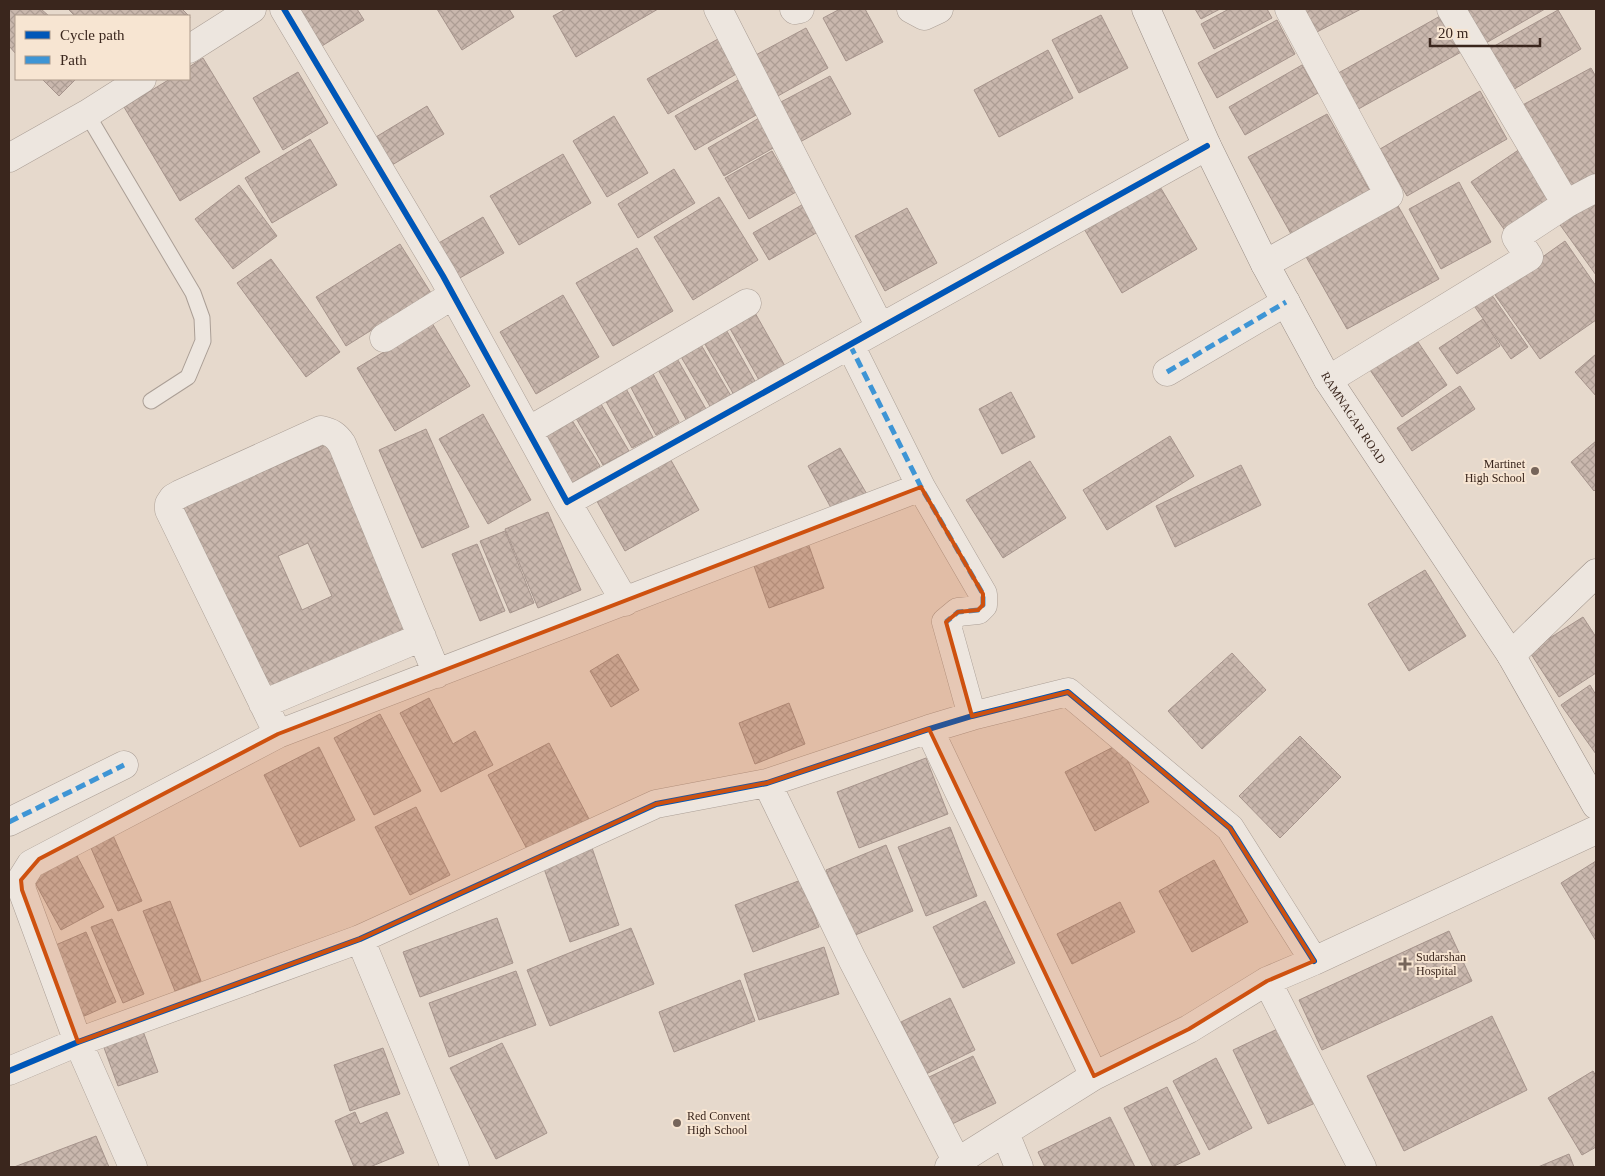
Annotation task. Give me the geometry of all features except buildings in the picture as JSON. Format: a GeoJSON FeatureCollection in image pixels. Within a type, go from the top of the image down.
{"type":"FeatureCollection","features":[{"type":"Feature","properties":{"kind":"street"},"geometry":{"type":"LineString","coordinates":[[190,48],[252,9]]}},
{"type":"Feature","properties":{"kind":"street"},"geometry":{"type":"LineString","coordinates":[[284,9],[453,295],[566,502],[625,602]]}},
{"type":"Feature","properties":{"kind":"street"},"geometry":{"type":"LineString","coordinates":[[718,9],[880,327]]}},
{"type":"Feature","properties":{"kind":"street"},"geometry":{"type":"LineString","coordinates":[[794,9],[800,9]]}},
{"type":"Feature","properties":{"kind":"street"},"geometry":{"type":"LineString","coordinates":[[911,9],[924,16],[939,9]]}},
{"type":"Feature","properties":{"kind":"street","name":"RAMNAGAR ROAD"},"geometry":{"type":"LineString","coordinates":[[1146,9],[1207,146],[1265,264],[1328,380],[1511,655],[1596,805]]}},
{"type":"Feature","properties":{"kind":"street"},"geometry":{"type":"LineString","coordinates":[[1265,264],[1388,195],[1288,9]]}},
{"type":"Feature","properties":{"kind":"street"},"geometry":{"type":"LineString","coordinates":[[1451,9],[1566,204]]}},
{"type":"Feature","properties":{"kind":"street"},"geometry":{"type":"LineString","coordinates":[[9,158],[87,114],[140,80]]}},
{"type":"Feature","properties":{"kind":"street"},"geometry":{"type":"LineString","coordinates":[[566,502],[1207,146]]}},
{"type":"Feature","properties":{"kind":"street"},"geometry":{"type":"LineString","coordinates":[[1328,380],[1529,257],[1516,237],[1566,204],[1596,188]]}},
{"type":"Feature","properties":{"kind":"street"},"geometry":{"type":"LineString","coordinates":[[384,338],[453,295]]}},
{"type":"Feature","properties":{"kind":"street"},"geometry":{"type":"LineString","coordinates":[[1167,372],[1286,302]]}},
{"type":"Feature","properties":{"kind":"street"},"geometry":{"type":"LineString","coordinates":[[528,431],[747,303]]}},
{"type":"Feature","properties":{"kind":"street"},"geometry":{"type":"LineString","coordinates":[[850,345],[921,487],[983,594],[983,605],[978,610],[958,612],[946,622],[972,716]]}},
{"type":"Feature","properties":{"kind":"street"},"geometry":{"type":"LineString","coordinates":[[278,734],[168,504],[180,494],[320,430],[331,432],[338,437],[342,444],[437,674]]}},
{"type":"Feature","properties":{"kind":"street"},"geometry":{"type":"LineString","coordinates":[[132,1167],[78,1042],[22,890],[22,880],[31,864],[278,734],[921,487]]}},
{"type":"Feature","properties":{"kind":"street"},"geometry":{"type":"LineString","coordinates":[[1511,655],[1596,573]]}},
{"type":"Feature","properties":{"kind":"street"},"geometry":{"type":"LineString","coordinates":[[263,704],[422,636]]}},
{"type":"Feature","properties":{"kind":"street"},"geometry":{"type":"LineString","coordinates":[[9,1071],[78,1042],[360,939],[656,804],[767,783],[972,716],[1068,692],[1230,828],[1314,961]]}},
{"type":"Feature","properties":{"kind":"street"},"geometry":{"type":"LineString","coordinates":[[929,729],[1094,1076]]}},
{"type":"Feature","properties":{"kind":"street"},"geometry":{"type":"LineString","coordinates":[[9,822],[124,765]]}},
{"type":"Feature","properties":{"kind":"street"},"geometry":{"type":"LineString","coordinates":[[767,783],[953,1164],[1094,1076],[1189,1029],[1267,981],[1596,830]]}},
{"type":"Feature","properties":{"kind":"street"},"geometry":{"type":"LineString","coordinates":[[360,939],[455,1167]]}},
{"type":"Feature","properties":{"kind":"street"},"geometry":{"type":"LineString","coordinates":[[1267,981],[1362,1167]]}},
{"type":"Feature","properties":{"kind":"street"},"geometry":{"type":"LineString","coordinates":[[1005,1133],[1019,1167]]}},
{"type":"Feature","properties":{"kind":"lane"},"geometry":{"type":"LineString","coordinates":[[87,114],[192,293],[202,318],[203,341],[188,378],[151,401]]}},
{"type":"Feature","properties":{"kind":"highlighted area"},"geometry":{"type":"Polygon","coordinates":[[[921,487],[983,594],[983,605],[978,610],[958,612],[946,622],[972,716],[1068,692],[1230,828],[1314,961],[1267,981],[1189,1029],[1094,1076],[929,729],[767,783],[656,804],[360,939],[78,1042],[22,890],[21,880],[39,859],[278,734],[921,487]]]}},
{"type":"Feature","properties":{"kind":"marked path"},"geometry":{"type":"LineString","coordinates":[[1167,372],[1286,302]]}},
{"type":"Feature","properties":{"kind":"marked path"},"geometry":{"type":"LineString","coordinates":[[850,345],[921,487],[983,594],[983,605],[978,610],[958,612],[946,622]]}},
{"type":"Feature","properties":{"kind":"marked path"},"geometry":{"type":"LineString","coordinates":[[9,822],[124,765]]}},
{"type":"Feature","properties":{"kind":"cycle path"},"geometry":{"type":"LineString","coordinates":[[284,9],[443,276],[567,502],[1207,146]]}},
{"type":"Feature","properties":{"kind":"cycle path"},"geometry":{"type":"LineString","coordinates":[[9,1071],[78,1042],[360,939],[656,804],[767,783],[929,729],[972,716],[1068,692],[1230,828],[1314,961]]}},
{"type":"Feature","properties":{"kind":"place","name":"Martinet High School"},"geometry":{"type":"Point","coordinates":[1535,471]}},
{"type":"Feature","properties":{"kind":"place","name":"Sudarshan Hospital"},"geometry":{"type":"Point","coordinates":[1405,964]}},
{"type":"Feature","properties":{"kind":"place","name":"Red Convent High School"},"geometry":{"type":"Point","coordinates":[677,1123]}}]}
